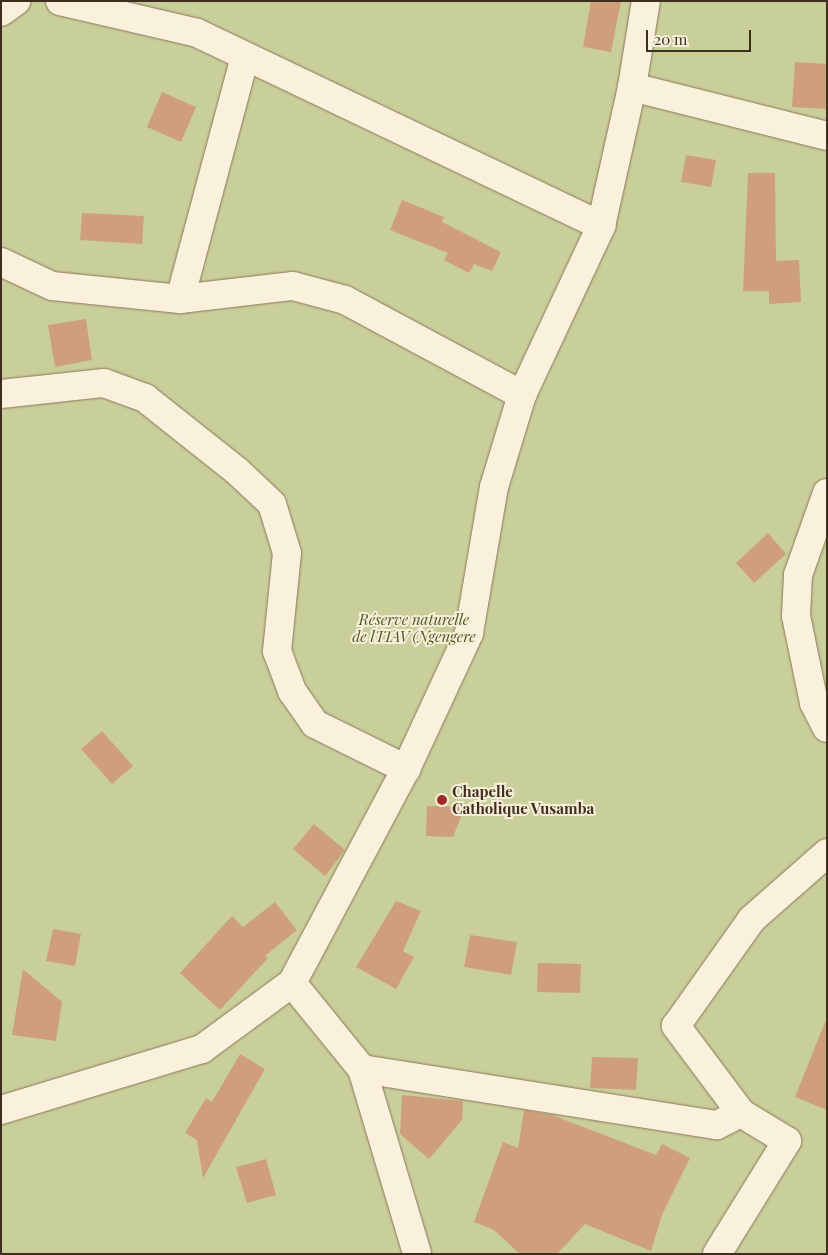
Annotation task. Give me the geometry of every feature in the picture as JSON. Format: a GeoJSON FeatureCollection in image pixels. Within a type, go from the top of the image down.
{"type":"FeatureCollection","features":[{"type":"Feature","properties":{"kind":"street"},"geometry":{"type":"LineString","coordinates":[[1,12],[16,1]]}},
{"type":"Feature","properties":{"kind":"street"},"geometry":{"type":"LineString","coordinates":[[60,1],[196,33],[601,226]]}},
{"type":"Feature","properties":{"kind":"street"},"geometry":{"type":"LineString","coordinates":[[1,1110],[202,1049],[292,983],[406,769],[469,633],[494,487],[522,395],[601,226],[632,87],[646,1]]}},
{"type":"Feature","properties":{"kind":"street"},"geometry":{"type":"LineString","coordinates":[[180,299],[245,57]]}},
{"type":"Feature","properties":{"kind":"street"},"geometry":{"type":"LineString","coordinates":[[632,87],[827,136]]}},
{"type":"Feature","properties":{"kind":"street"},"geometry":{"type":"LineString","coordinates":[[1,262],[52,286],[180,299],[293,286],[345,300],[522,395]]}},
{"type":"Feature","properties":{"kind":"street"},"geometry":{"type":"LineString","coordinates":[[1,394],[104,383],[146,398],[238,471],[272,504],[287,553],[277,651],[292,691],[315,724],[406,769]]}},
{"type":"Feature","properties":{"kind":"street"},"geometry":{"type":"LineString","coordinates":[[827,493],[798,575],[796,616],[814,703],[827,728]]}},
{"type":"Feature","properties":{"kind":"street"},"geometry":{"type":"LineString","coordinates":[[717,1254],[787,1141],[741,1114],[676,1026],[752,919],[827,853]]}},
{"type":"Feature","properties":{"kind":"street"},"geometry":{"type":"LineString","coordinates":[[292,983],[362,1070],[417,1254]]}},
{"type":"Feature","properties":{"kind":"street"},"geometry":{"type":"LineString","coordinates":[[362,1070],[717,1125],[741,1114]]}},
{"type":"Feature","properties":{"kind":"green space","name":"Réserve naturelle de l'ITAV (Ngengere"},"geometry":{"type":"Polygon","coordinates":[[[1,1],[827,1],[827,1254],[1,1254],[1,1]]]}},
{"type":"Feature","properties":{"kind":"building"},"geometry":{"type":"Polygon","coordinates":[[[591,1],[621,1],[611,52],[583,47],[591,1]]]}},
{"type":"Feature","properties":{"kind":"building"},"geometry":{"type":"Polygon","coordinates":[[[795,62],[827,64],[827,109],[792,107],[795,62]]]}},
{"type":"Feature","properties":{"kind":"building"},"geometry":{"type":"Polygon","coordinates":[[[162,92],[196,107],[181,142],[147,127],[162,92]]]}},
{"type":"Feature","properties":{"kind":"building"},"geometry":{"type":"Polygon","coordinates":[[[686,155],[716,160],[711,187],[681,182],[686,155]]]}},
{"type":"Feature","properties":{"kind":"building"},"geometry":{"type":"Polygon","coordinates":[[[748,173],[775,173],[776,261],[799,260],[801,302],[769,304],[769,291],[743,291],[748,173]]]}},
{"type":"Feature","properties":{"kind":"building"},"geometry":{"type":"Polygon","coordinates":[[[402,200],[444,217],[442,222],[501,252],[492,271],[474,264],[469,273],[444,260],[448,253],[390,230],[402,200]]]}},
{"type":"Feature","properties":{"kind":"building"},"geometry":{"type":"Polygon","coordinates":[[[82,213],[144,216],[142,244],[80,240],[82,213]]]}},
{"type":"Feature","properties":{"kind":"building"},"geometry":{"type":"Polygon","coordinates":[[[86,319],[92,360],[55,367],[48,325],[86,319]]]}},
{"type":"Feature","properties":{"kind":"building"},"geometry":{"type":"Polygon","coordinates":[[[768,533],[786,554],[754,583],[736,563],[768,533]]]}},
{"type":"Feature","properties":{"kind":"building"},"geometry":{"type":"Polygon","coordinates":[[[102,731],[133,766],[112,784],[81,749],[102,731]]]}},
{"type":"Feature","properties":{"kind":"building"},"geometry":{"type":"Polygon","coordinates":[[[427,806],[465,807],[453,837],[426,836],[427,806]]]}},
{"type":"Feature","properties":{"kind":"building"},"geometry":{"type":"Polygon","coordinates":[[[314,824],[345,850],[325,876],[293,849],[314,824]]]}},
{"type":"Feature","properties":{"kind":"building"},"geometry":{"type":"Polygon","coordinates":[[[396,901],[421,911],[403,951],[414,957],[396,989],[356,967],[396,901]]]}},
{"type":"Feature","properties":{"kind":"building"},"geometry":{"type":"Polygon","coordinates":[[[275,902],[297,930],[265,956],[268,958],[220,1010],[180,973],[232,916],[243,927],[275,902]]]}},
{"type":"Feature","properties":{"kind":"building"},"geometry":{"type":"Polygon","coordinates":[[[53,929],[81,934],[75,966],[46,961],[53,929]]]}},
{"type":"Feature","properties":{"kind":"building"},"geometry":{"type":"Polygon","coordinates":[[[470,935],[517,942],[511,975],[464,967],[470,935]]]}},
{"type":"Feature","properties":{"kind":"building"},"geometry":{"type":"Polygon","coordinates":[[[538,963],[581,964],[580,993],[537,992],[538,963]]]}},
{"type":"Feature","properties":{"kind":"building"},"geometry":{"type":"Polygon","coordinates":[[[23,969],[62,1002],[56,1041],[12,1035],[23,969]]]}},
{"type":"Feature","properties":{"kind":"building"},"geometry":{"type":"Polygon","coordinates":[[[825,1022],[827,1022],[827,1110],[795,1097],[825,1022]]]}},
{"type":"Feature","properties":{"kind":"building"},"geometry":{"type":"Polygon","coordinates":[[[240,1054],[265,1069],[203,1178],[197,1140],[185,1133],[206,1098],[212,1102],[240,1054]]]}},
{"type":"Feature","properties":{"kind":"building"},"geometry":{"type":"Polygon","coordinates":[[[592,1057],[638,1058],[636,1090],[590,1088],[592,1057]]]}},
{"type":"Feature","properties":{"kind":"building"},"geometry":{"type":"Polygon","coordinates":[[[402,1095],[463,1101],[462,1120],[429,1159],[400,1134],[402,1095]]]}},
{"type":"Feature","properties":{"kind":"building"},"geometry":{"type":"Polygon","coordinates":[[[524,1110],[552,1115],[656,1155],[662,1144],[690,1158],[662,1215],[651,1251],[585,1224],[557,1254],[520,1254],[494,1230],[474,1222],[503,1142],[518,1148],[524,1110]]]}},
{"type":"Feature","properties":{"kind":"building"},"geometry":{"type":"Polygon","coordinates":[[[266,1159],[276,1195],[247,1203],[236,1167],[266,1159]]]}},
{"type":"Feature","properties":{"kind":"place","name":"Chapelle Catholique Vusamba"},"geometry":{"type":"Point","coordinates":[442,800]}}]}
